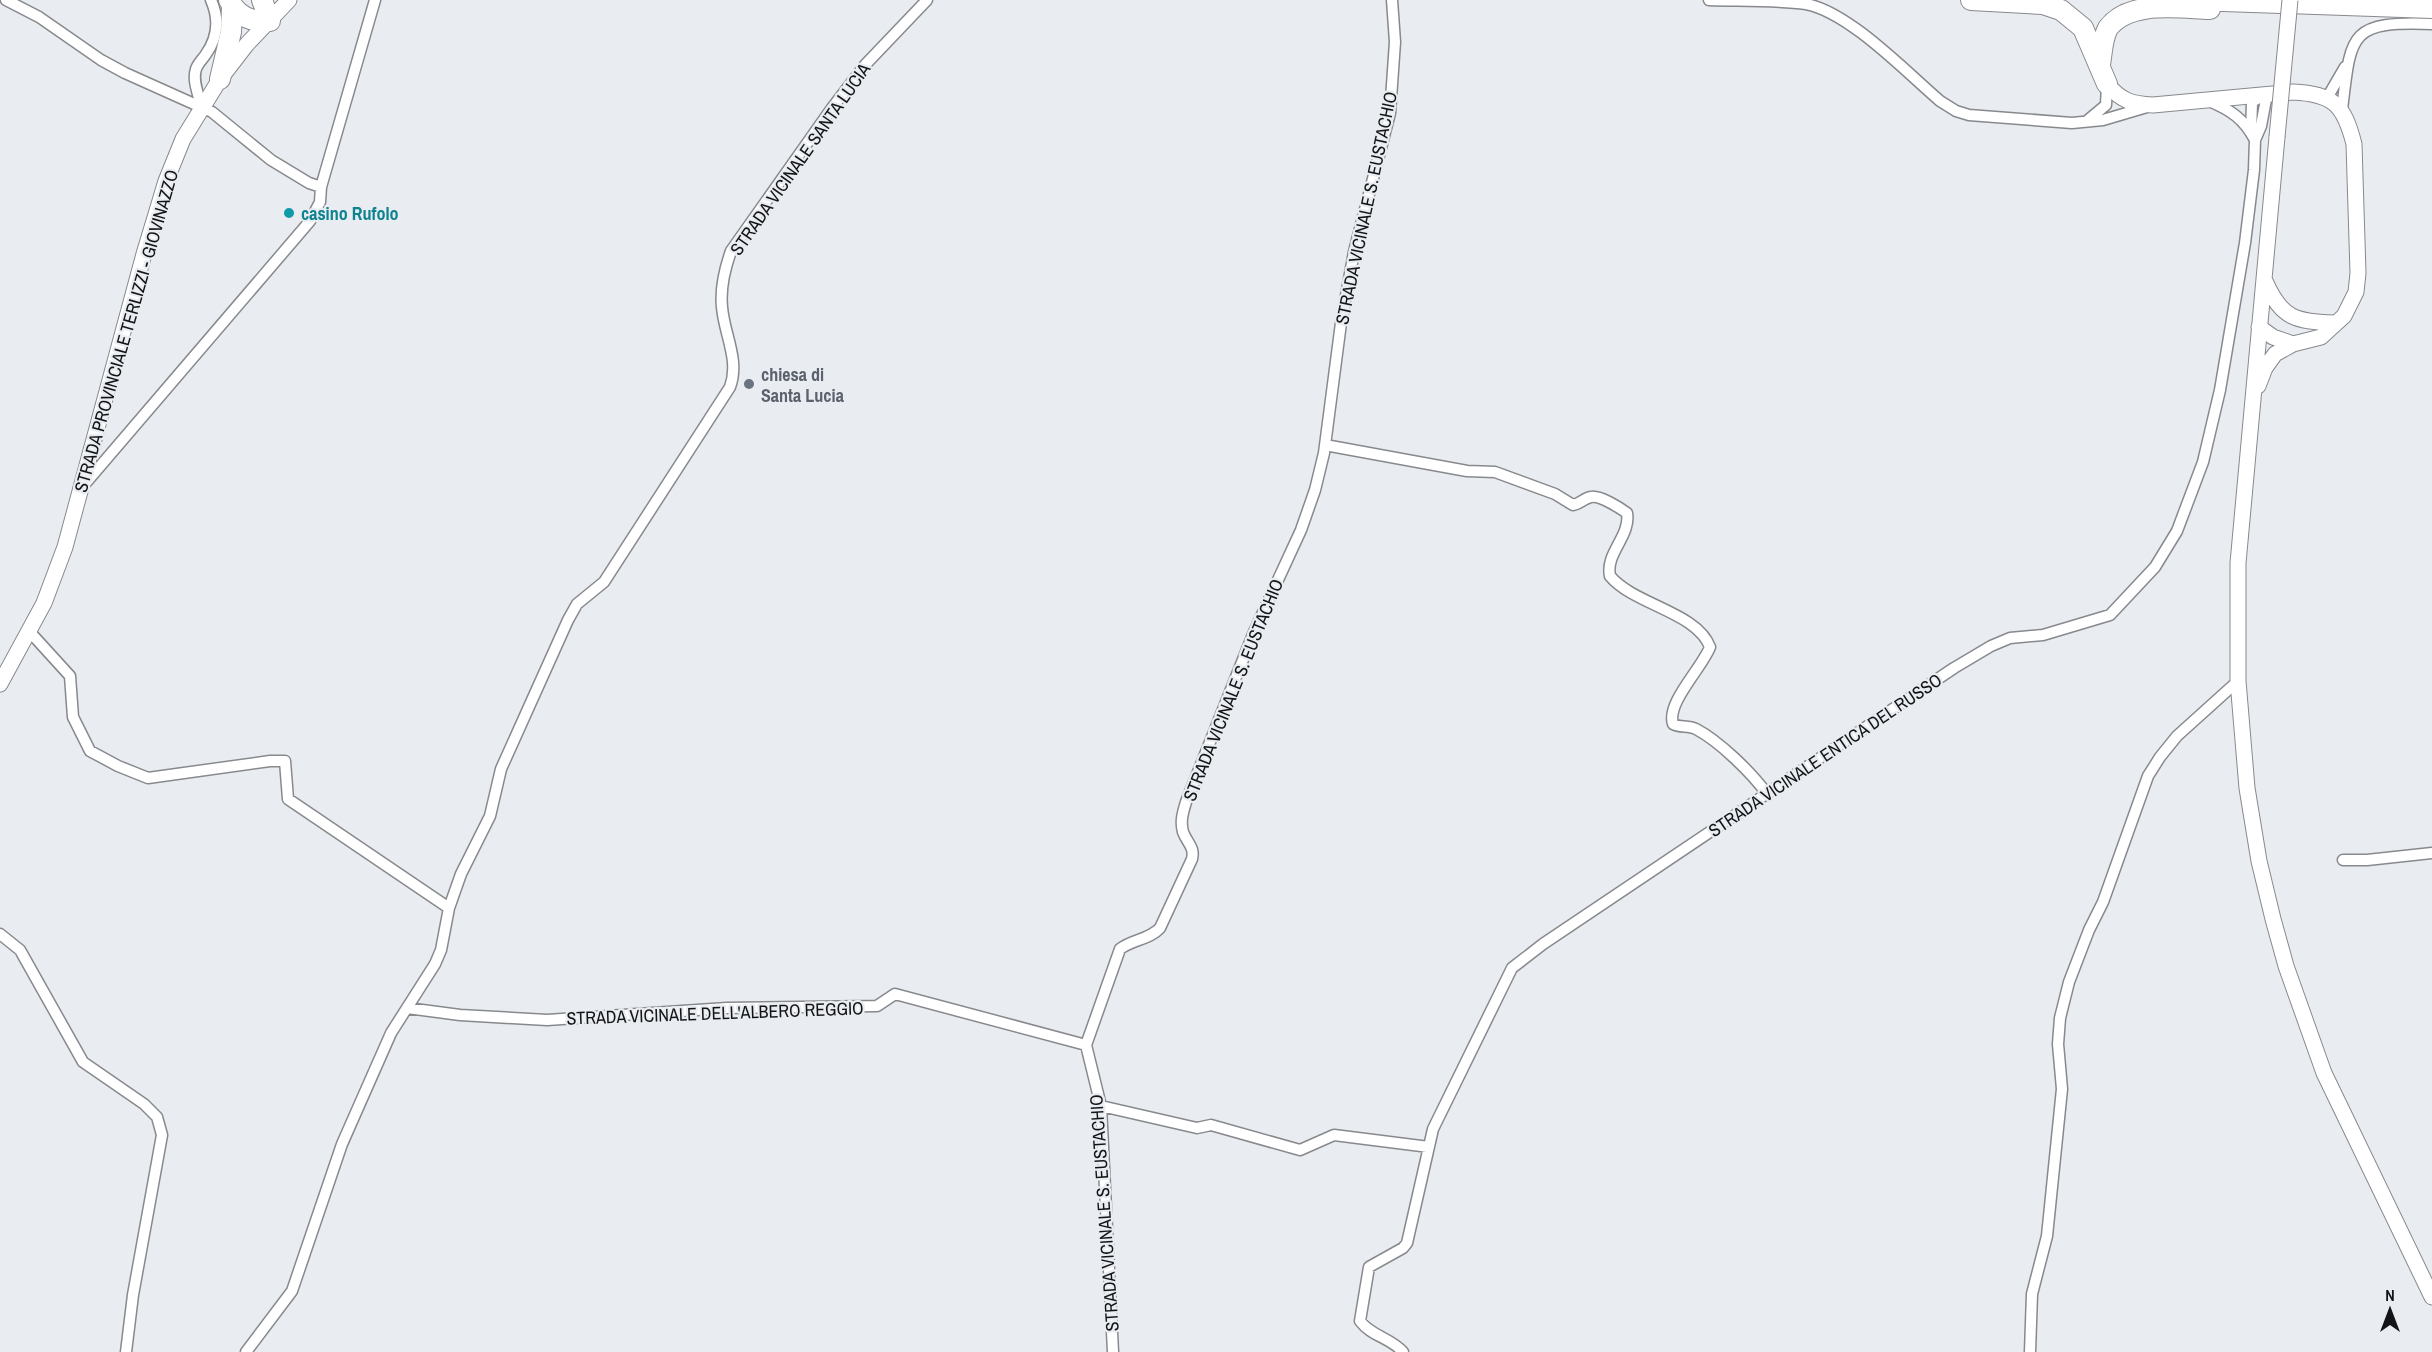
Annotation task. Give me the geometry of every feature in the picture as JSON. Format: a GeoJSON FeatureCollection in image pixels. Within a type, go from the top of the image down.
{"type":"FeatureCollection","features":[{"type":"Feature","properties":{"kind":"highway"},"geometry":{"type":"LineString","coordinates":[[231,3],[239,14],[247,19],[257,22],[270,21],[262,0]]}},
{"type":"Feature","properties":{"kind":"highway"},"geometry":{"type":"LineString","coordinates":[[1971,0],[2043,4],[2061,10],[2083,28],[2107,84]]}},
{"type":"Feature","properties":{"kind":"highway"},"geometry":{"type":"LineString","coordinates":[[2194,0],[2432,8]]}},
{"type":"Feature","properties":{"kind":"highway"},"geometry":{"type":"LineString","coordinates":[[2100,65],[2108,29],[2126,11],[2148,7],[2221,9],[2257,2]]}},
{"type":"Feature","properties":{"kind":"highway"},"geometry":{"type":"LineString","coordinates":[[220,79],[231,32],[231,3]]}},
{"type":"Feature","properties":{"kind":"main road","name":"STRADA PROVINCIALE TERLIZZI - GIOVINAZZO"},"geometry":{"type":"LineString","coordinates":[[0,684],[49,592],[65,547],[144,254],[163,191],[183,139],[201,106],[220,79],[248,44],[289,0]]}},
{"type":"Feature","properties":{"kind":"main road"},"geometry":{"type":"LineString","coordinates":[[2290,0],[2238,563],[2238,681],[2250,809],[2259,861],[2286,966],[2324,1073],[2432,1298]]}},
{"type":"Feature","properties":{"kind":"main road"},"geometry":{"type":"LineString","coordinates":[[2107,84],[2118,97],[2132,104],[2153,105],[2204,99],[2303,93],[2327,98],[2342,111],[2349,125],[2354,144],[2358,273],[2356,292],[2344,316],[2321,337],[2293,344],[2275,354],[2265,368],[2252,403]]}},
{"type":"Feature","properties":{"kind":"main road"},"geometry":{"type":"LineString","coordinates":[[2264,279],[2273,300],[2287,315],[2305,322],[2336,323]]}},
{"type":"Feature","properties":{"kind":"main road"},"geometry":{"type":"LineString","coordinates":[[2259,327],[2272,319],[2287,315]]}},
{"type":"Feature","properties":{"kind":"main road"},"geometry":{"type":"LineString","coordinates":[[2259,327],[2273,337],[2293,344]]}},
{"type":"Feature","properties":{"kind":"street"},"geometry":{"type":"LineString","coordinates":[[6,0],[39,17],[101,60],[212,112],[271,160],[309,183],[321,187]]}},
{"type":"Feature","properties":{"kind":"street"},"geometry":{"type":"LineString","coordinates":[[201,106],[195,76],[215,34],[216,18],[211,0]]}},
{"type":"Feature","properties":{"kind":"street"},"geometry":{"type":"LineString","coordinates":[[83,486],[310,221],[320,202],[321,187],[375,0]]}},
{"type":"Feature","properties":{"kind":"street","name":"STRADA VICINALE SANTA LUCIA"},"geometry":{"type":"LineString","coordinates":[[246,1352],[292,1291],[342,1144],[391,1032],[441,950],[449,908],[461,874],[488,822],[501,769],[568,620],[577,604],[604,582],[730,387],[733,378],[732,353],[722,308],[726,266],[731,251],[865,65],[927,0]]}},
{"type":"Feature","properties":{"kind":"street","name":"STRADA VICINALE S. EUSTACHIO"},"geometry":{"type":"LineString","coordinates":[[1113,1352],[1101,1106],[1086,1045],[1120,949],[1127,943],[1154,934],[1160,928],[1192,859],[1192,848],[1182,830],[1181,817],[1186,802],[1254,632],[1301,530],[1315,490],[1325,445],[1341,323],[1354,252],[1389,112],[1395,42],[1392,0]]}},
{"type":"Feature","properties":{"kind":"street"},"geometry":{"type":"LineString","coordinates":[[1709,0],[1807,4],[1830,12],[1850,24],[1940,101],[1956,111],[1969,115],[2072,123],[2103,120],[2153,105]]}},
{"type":"Feature","properties":{"kind":"street"},"geometry":{"type":"LineString","coordinates":[[2342,111],[2348,62],[2352,47],[2360,36],[2373,27],[2393,22],[2432,24]]}},
{"type":"Feature","properties":{"kind":"street"},"geometry":{"type":"LineString","coordinates":[[2327,98],[2348,62]]}},
{"type":"Feature","properties":{"kind":"street"},"geometry":{"type":"LineString","coordinates":[[2087,121],[2106,105],[2107,84]]}},
{"type":"Feature","properties":{"kind":"street","name":"STRADA VICINALE ENTICA DEL RUSSO"},"geometry":{"type":"LineString","coordinates":[[1403,1352],[1394,1344],[1366,1329],[1360,1321],[1369,1267],[1403,1248],[1407,1243],[1433,1129],[1512,968],[1543,944],[1954,668],[1991,646],[2010,639],[2043,635],[2110,615],[2155,567],[2177,531],[2204,462],[2220,390],[2245,243],[2254,170],[2253,137],[2261,126],[2267,94]]}},
{"type":"Feature","properties":{"kind":"street"},"geometry":{"type":"LineString","coordinates":[[2204,99],[2235,113],[2253,137]]}},
{"type":"Feature","properties":{"kind":"street"},"geometry":{"type":"LineString","coordinates":[[1325,445],[1467,471],[1495,472],[1555,494],[1572,505],[1591,497],[1597,497],[1627,513],[1628,522],[1610,561],[1610,576],[1629,591],[1695,628],[1705,637],[1710,648],[1678,699],[1671,718],[1673,724],[1679,727],[1694,728],[1711,740],[1746,769],[1767,794]]}},
{"type":"Feature","properties":{"kind":"street"},"geometry":{"type":"LineString","coordinates":[[29,631],[70,676],[73,717],[90,751],[148,778],[270,761],[285,761],[288,800],[449,908]]}},
{"type":"Feature","properties":{"kind":"street"},"geometry":{"type":"LineString","coordinates":[[2030,1352],[2032,1294],[2047,1236],[2062,1089],[2058,1044],[2060,1017],[2069,982],[2089,930],[2103,902],[2148,776],[2177,736],[2238,681]]}},
{"type":"Feature","properties":{"kind":"street"},"geometry":{"type":"LineString","coordinates":[[2343,860],[2367,860],[2432,853]]}},
{"type":"Feature","properties":{"kind":"street"},"geometry":{"type":"LineString","coordinates":[[0,934],[20,950],[83,1062],[144,1104],[157,1117],[162,1134],[133,1295],[126,1352]]}},
{"type":"Feature","properties":{"kind":"street","name":"STRADA VICINALE DELL'ALBERO REGGIO"},"geometry":{"type":"LineString","coordinates":[[407,1008],[460,1015],[547,1020],[727,1008],[877,1006],[895,994],[1086,1045]]}},
{"type":"Feature","properties":{"kind":"street"},"geometry":{"type":"LineString","coordinates":[[1101,1106],[1197,1128],[1211,1125],[1300,1150],[1334,1135],[1429,1147]]}},
{"type":"Feature","properties":{"kind":"place","name":"casino Rufolo"},"geometry":{"type":"Point","coordinates":[289,213]}},
{"type":"Feature","properties":{"kind":"place","name":"chiesa di Santa Lucia"},"geometry":{"type":"Point","coordinates":[749,384]}}]}
